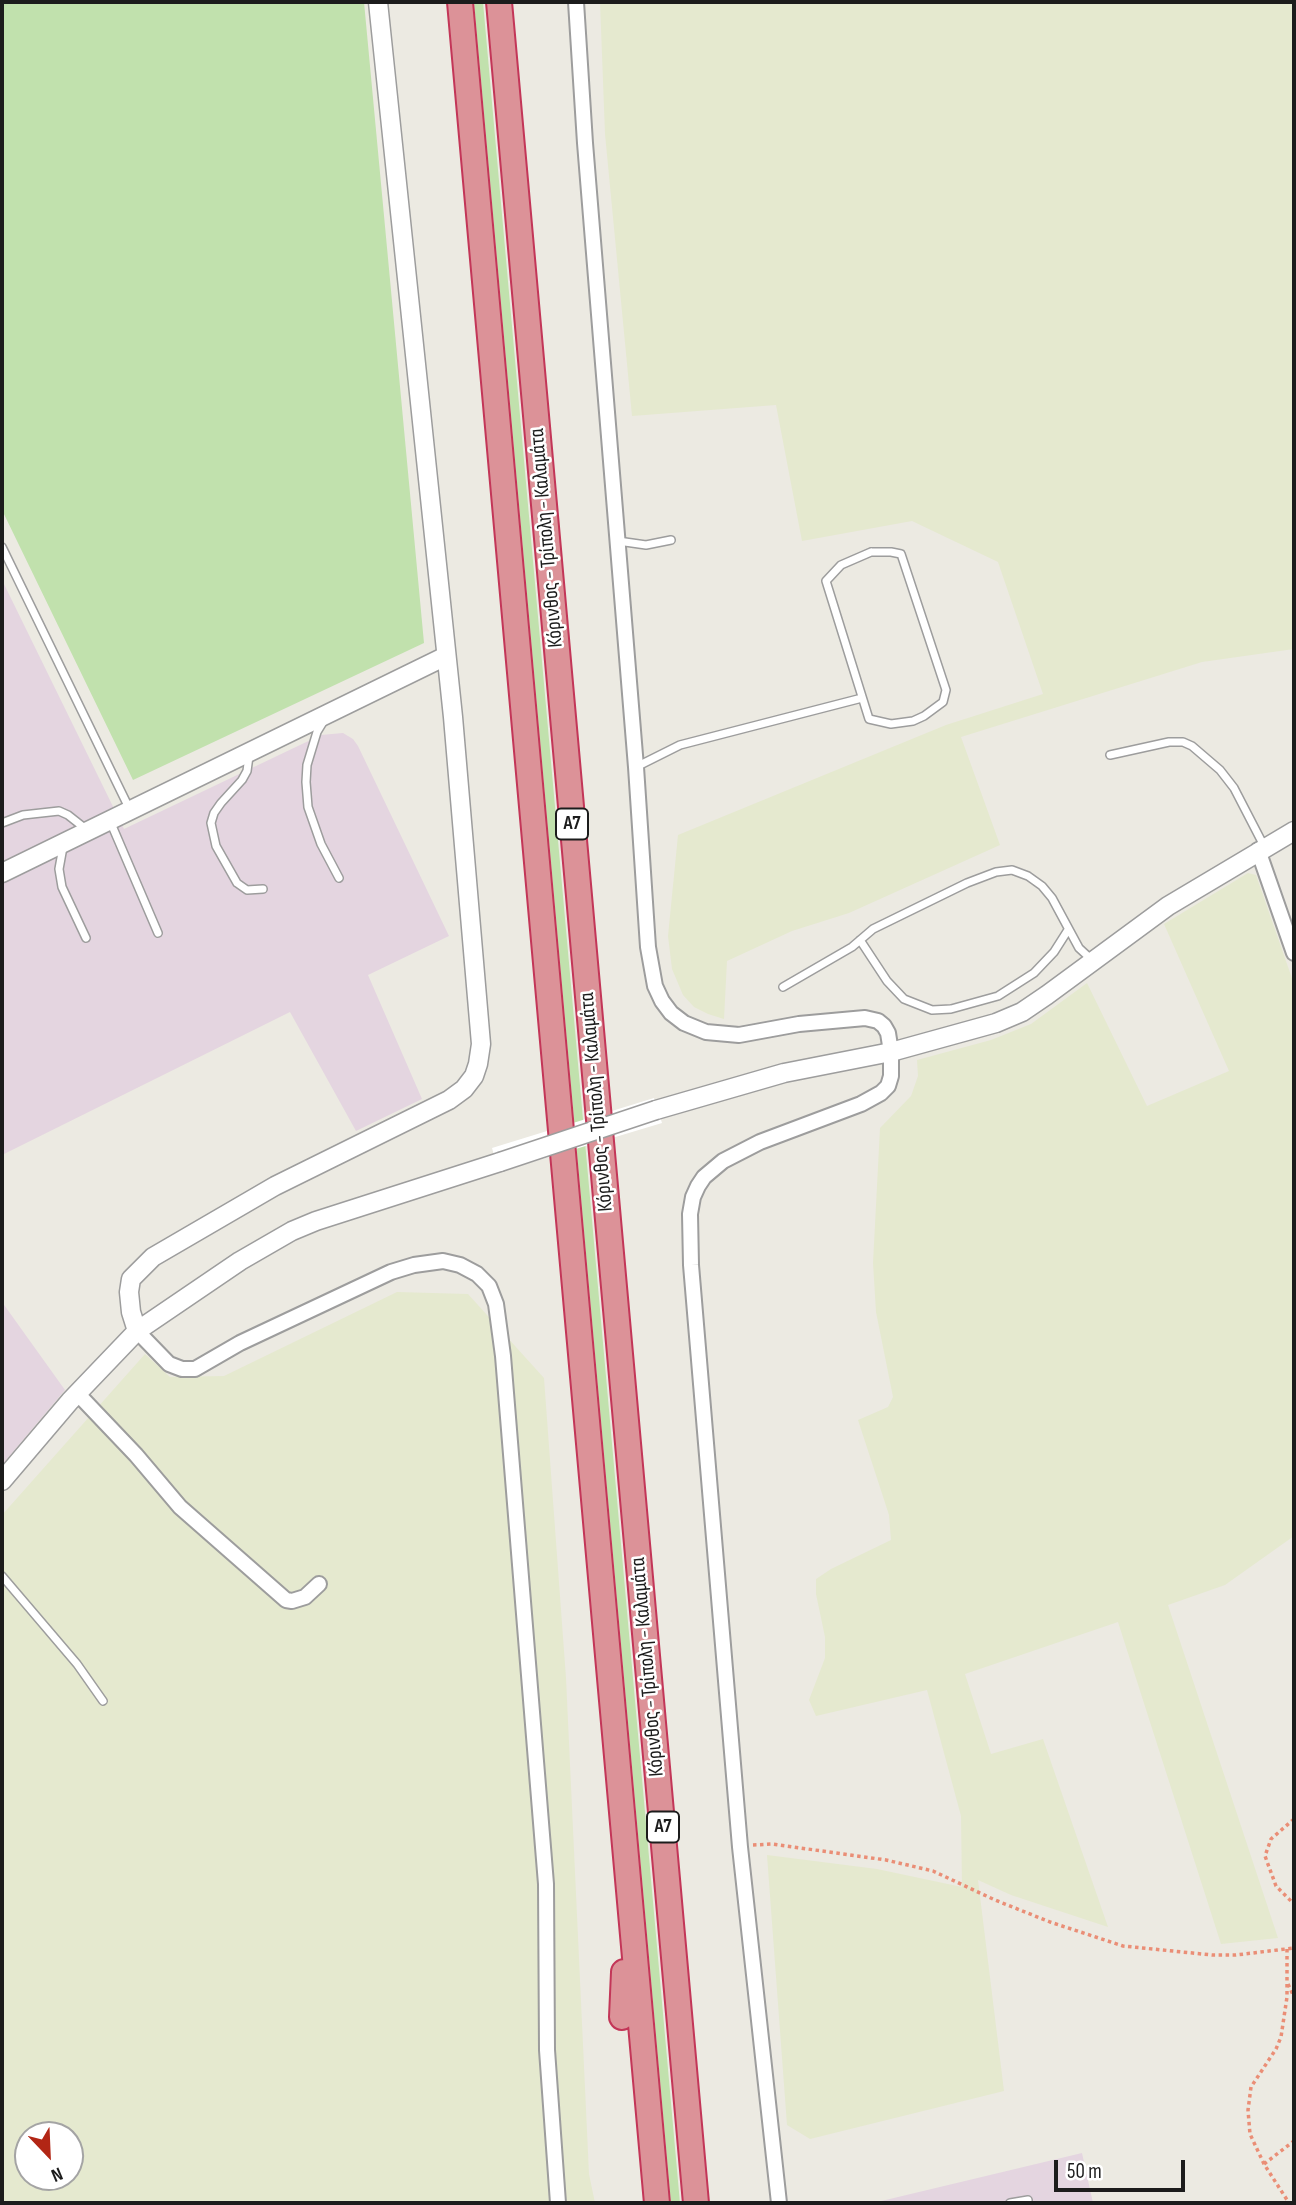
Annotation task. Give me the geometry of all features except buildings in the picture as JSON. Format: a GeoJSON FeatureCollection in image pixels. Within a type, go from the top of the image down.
{"type":"FeatureCollection","features":[{"type":"Feature","properties":{"kind":"highway","name":"Κόρινθος - Τρίπολη - Καλαμάτα"},"geometry":{"type":"LineString","coordinates":[[460,2],[657,2203]]}},
{"type":"Feature","properties":{"kind":"highway","name":"Κόρινθος - Τρίπολη - Καλαμάτα"},"geometry":{"type":"LineString","coordinates":[[499,2],[696,2203]]}},
{"type":"Feature","properties":{"kind":"highway"},"geometry":{"type":"LineString","coordinates":[[622,2017],[628,1880]]}},
{"type":"Feature","properties":{"kind":"highway"},"geometry":{"type":"LineString","coordinates":[[679,2008],[694,2042]]}},
{"type":"Feature","properties":{"kind":"street"},"geometry":{"type":"LineString","coordinates":[[378,2],[446,656],[481,1044],[478,1064],[474,1076],[464,1089],[449,1100],[275,1186],[153,1257],[131,1279],[129,1292],[137,1331],[169,1364],[182,1369],[195,1369],[240,1343],[391,1272],[414,1265],[443,1261],[460,1265],[477,1274],[489,1286],[496,1304],[503,1356],[546,1884],[547,2050],[558,2203]]}},
{"type":"Feature","properties":{"kind":"street"},"geometry":{"type":"LineString","coordinates":[[576,2],[648,947],[658,994],[671,1013],[699,1029],[730,1035],[799,1024],[872,1019],[887,1030],[891,1052],[891,1076],[888,1086],[881,1093],[861,1104],[741,1150],[704,1177],[691,1204],[691,1265],[740,1847],[779,2203]]}},
{"type":"Feature","properties":{"kind":"street"},"geometry":{"type":"LineString","coordinates":[[2,873],[446,656]]}},
{"type":"Feature","properties":{"kind":"street"},"geometry":{"type":"LineString","coordinates":[[2,1481],[78,1393],[137,1331],[240,1261],[292,1231],[656,1110],[784,1073],[891,1052],[996,1023],[1021,1012],[1047,995],[1168,906],[1294,831]]}},
{"type":"Feature","properties":{"kind":"street"},"geometry":{"type":"LineString","coordinates":[[1261,849],[1294,953]]}},
{"type":"Feature","properties":{"kind":"street"},"geometry":{"type":"LineString","coordinates":[[78,1393],[180,1507],[286,1600],[305,1597],[319,1584]]}},
{"type":"Feature","properties":{"kind":"lane"},"geometry":{"type":"LineString","coordinates":[[618,541],[646,545],[671,540]]}},
{"type":"Feature","properties":{"kind":"lane"},"geometry":{"type":"LineString","coordinates":[[2,547],[130,810]]}},
{"type":"Feature","properties":{"kind":"lane"},"geometry":{"type":"LineString","coordinates":[[871,552],[901,554],[946,690],[943,702],[913,721],[891,724],[869,719],[863,698],[826,581],[850,559],[871,552]]}},
{"type":"Feature","properties":{"kind":"lane"},"geometry":{"type":"LineString","coordinates":[[636,767],[680,745],[863,698]]}},
{"type":"Feature","properties":{"kind":"lane"},"geometry":{"type":"LineString","coordinates":[[329,713],[317,732],[307,765],[306,782],[309,807],[321,844],[339,878]]}},
{"type":"Feature","properties":{"kind":"lane"},"geometry":{"type":"LineString","coordinates":[[1110,755],[1169,742],[1183,742],[1192,746],[1220,769],[1234,788],[1261,849]]}},
{"type":"Feature","properties":{"kind":"lane"},"geometry":{"type":"LineString","coordinates":[[249,751],[247,771],[220,803],[211,823],[222,859],[237,883],[247,890],[263,889]]}},
{"type":"Feature","properties":{"kind":"lane"},"geometry":{"type":"LineString","coordinates":[[2,823],[23,815],[59,811],[87,831]]}},
{"type":"Feature","properties":{"kind":"lane"},"geometry":{"type":"LineString","coordinates":[[110,820],[158,933]]}},
{"type":"Feature","properties":{"kind":"lane"},"geometry":{"type":"LineString","coordinates":[[64,842],[59,878],[86,938]]}},
{"type":"Feature","properties":{"kind":"lane"},"geometry":{"type":"LineString","coordinates":[[783,987],[852,947],[873,929],[967,883],[996,872],[1012,870],[1028,876],[1042,886],[1052,898],[1079,948],[1092,961]]}},
{"type":"Feature","properties":{"kind":"lane"},"geometry":{"type":"LineString","coordinates":[[860,940],[887,981],[904,999],[932,1010],[951,1009],[998,996],[1034,973],[1054,953],[1068,930]]}},
{"type":"Feature","properties":{"kind":"lane"},"geometry":{"type":"LineString","coordinates":[[2,1576],[77,1664],[103,1701]]}},
{"type":"Feature","properties":{"kind":"lane"},"geometry":{"type":"LineString","coordinates":[[1010,2203],[1028,2200]]}},
{"type":"Feature","properties":{"kind":"path"},"geometry":{"type":"LineString","coordinates":[[1294,1819],[1271,1839],[1265,1856],[1276,1886],[1294,1904]]}},
{"type":"Feature","properties":{"kind":"path"},"geometry":{"type":"LineString","coordinates":[[740,1847],[772,1844],[886,1860],[933,1871],[1050,1922],[1123,1946],[1212,1955],[1294,1948]]}},
{"type":"Feature","properties":{"kind":"path"},"geometry":{"type":"LineString","coordinates":[[1287,1949],[1287,1997],[1281,2037],[1251,2087],[1250,2134],[1264,2164],[1289,2203]]}},
{"type":"Feature","properties":{"kind":"path"},"geometry":{"type":"LineString","coordinates":[[1287,1982],[1294,1997]]}},
{"type":"Feature","properties":{"kind":"path"},"geometry":{"type":"LineString","coordinates":[[1264,2164],[1294,2141]]}},
{"type":"Feature","properties":{"kind":"shaded area"},"geometry":{"type":"Polygon","coordinates":[[[2,580],[124,829],[321,735],[343,733],[353,739],[449,936],[368,975],[422,1099],[356,1131],[290,1012],[2,1155],[2,580]]]}},
{"type":"Feature","properties":{"kind":"shaded area"},"geometry":{"type":"Polygon","coordinates":[[[2,1302],[65,1390],[2,1465],[2,1302]]]}},
{"type":"Feature","properties":{"kind":"shaded area"},"geometry":{"type":"Polygon","coordinates":[[[1082,2153],[1093,2203],[873,2203],[1082,2153]]]}},
{"type":"Feature","properties":{"kind":"green space"},"geometry":{"type":"Polygon","coordinates":[[[2,2],[364,2],[424,643],[133,780],[2,510],[2,2]]]}},
{"type":"Feature","properties":{"kind":"green space"},"geometry":{"type":"Polygon","coordinates":[[[474,2],[483,2],[680,2203],[671,2203],[474,2]]]}},
{"type":"Feature","properties":{"kind":"green space"},"geometry":{"type":"Polygon","coordinates":[[[600,2],[1294,2],[1294,649],[1202,662],[961,737],[1000,845],[849,913],[792,931],[727,961],[724,1019],[694,1007],[683,995],[672,969],[668,936],[678,835],[946,725],[1043,694],[998,562],[912,521],[802,541],[776,405],[632,416],[605,134],[600,2]]]}},
{"type":"Feature","properties":{"kind":"green space"},"geometry":{"type":"Polygon","coordinates":[[[1248,873],[1256,875],[1294,984],[1294,1536],[1225,1585],[1168,1605],[1278,1938],[1221,1944],[1118,1622],[965,1674],[991,1754],[1043,1739],[1108,1927],[1011,1895],[978,1880],[1004,2091],[810,2139],[787,2125],[767,1855],[877,1869],[962,1887],[961,1816],[927,1690],[816,1716],[809,1700],[825,1658],[825,1637],[816,1594],[816,1579],[891,1540],[889,1515],[858,1420],[888,1407],[893,1397],[876,1312],[873,1263],[880,1128],[911,1096],[918,1076],[917,1060],[991,1040],[1031,1024],[1087,983],[1147,1106],[1229,1071],[1164,924],[1248,873]]]}},
{"type":"Feature","properties":{"kind":"green space"},"geometry":{"type":"Polygon","coordinates":[[[397,1292],[468,1294],[544,1378],[566,1678],[589,2174],[595,2203],[2,2203],[2,1515],[145,1354],[170,1377],[224,1376],[397,1292]]]}},
{"type":"Feature","properties":{"kind":"pier"},"geometry":{"type":"Polygon","coordinates":[[[654,1098],[662,1123],[499,1172],[492,1148],[654,1098]]]}}]}
